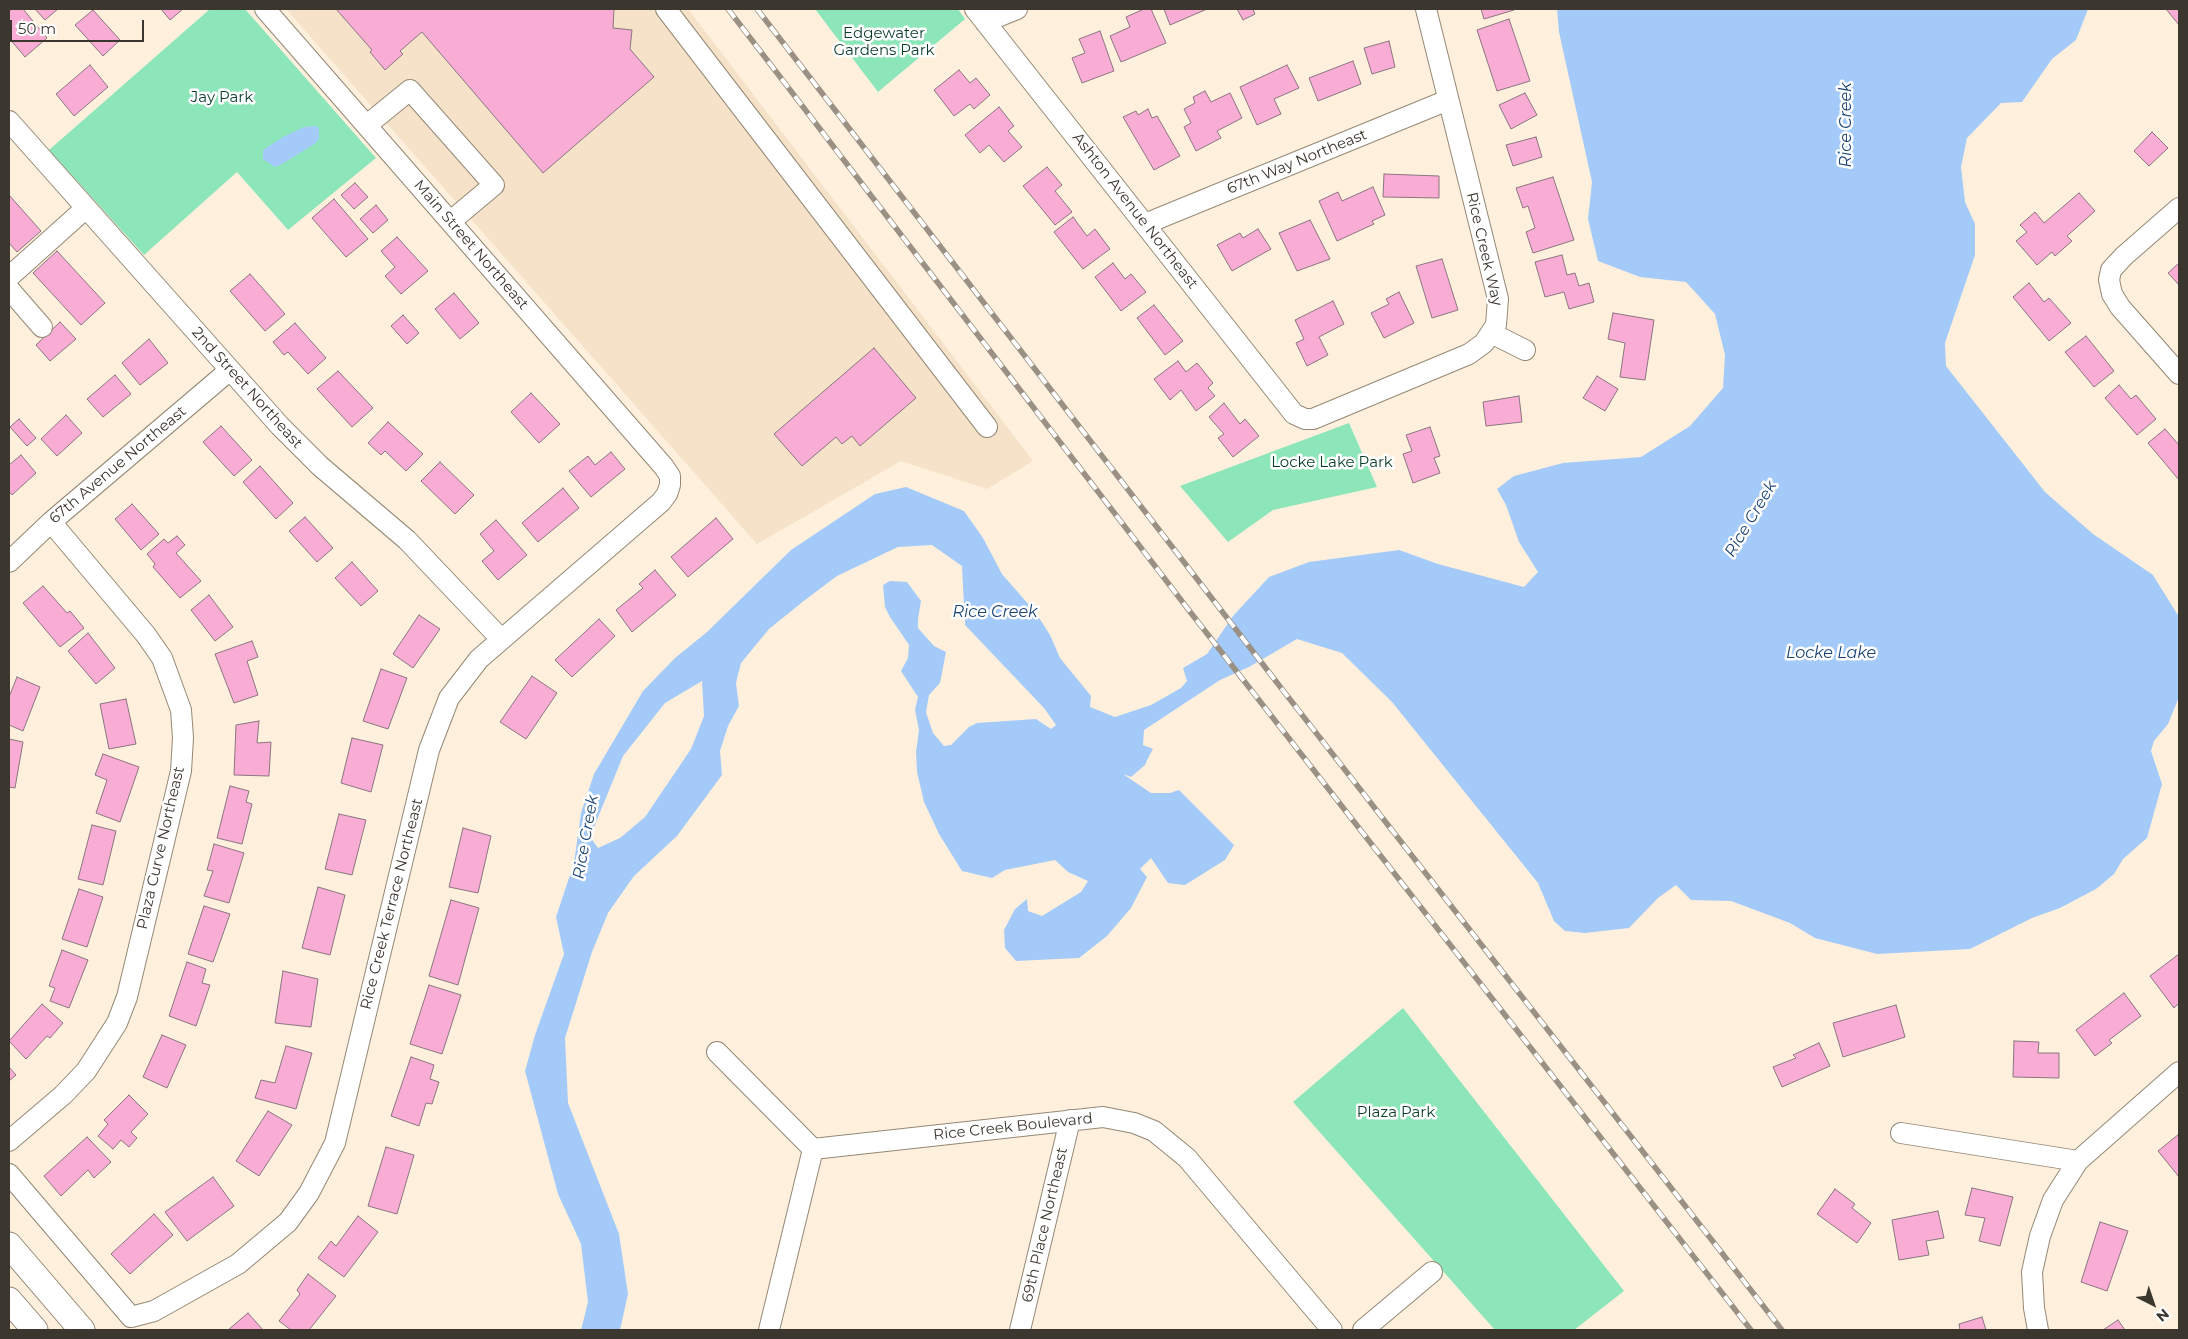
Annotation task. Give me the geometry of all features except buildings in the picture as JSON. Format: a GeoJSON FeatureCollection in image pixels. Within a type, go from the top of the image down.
{"type":"FeatureCollection","features":[{"type":"Feature","properties":{"kind":"main road"},"geometry":{"type":"LineString","coordinates":[[9,1245],[82,1330]]}},
{"type":"Feature","properties":{"kind":"main road"},"geometry":{"type":"LineString","coordinates":[[9,1300],[35,1330]]}},
{"type":"Feature","properties":{"kind":"street","name":"Main Street Northeast"},"geometry":{"type":"LineString","coordinates":[[265,9],[664,467],[670,476],[670,485]]}},
{"type":"Feature","properties":{"kind":"street"},"geometry":{"type":"LineString","coordinates":[[666,9],[987,427]]}},
{"type":"Feature","properties":{"kind":"street"},"geometry":{"type":"LineString","coordinates":[[980,15],[1017,9]]}},
{"type":"Feature","properties":{"kind":"street","name":"Rice Creek Way"},"geometry":{"type":"LineString","coordinates":[[1426,9],[1498,298],[1499,313],[1493,334]]}},
{"type":"Feature","properties":{"kind":"street","name":"Ashton Avenue Northeast"},"geometry":{"type":"LineString","coordinates":[[980,15],[1294,414],[1305,419],[1322,416],[1469,354],[1493,334]]}},
{"type":"Feature","properties":{"kind":"street"},"geometry":{"type":"LineString","coordinates":[[367,125],[410,90],[494,185],[451,222]]}},
{"type":"Feature","properties":{"kind":"street","name":"67th Way Northeast"},"geometry":{"type":"LineString","coordinates":[[1145,224],[1448,100]]}},
{"type":"Feature","properties":{"kind":"street","name":"2nd Street Northeast"},"geometry":{"type":"LineString","coordinates":[[9,121],[230,370],[314,460],[407,540],[501,639]]}},
{"type":"Feature","properties":{"kind":"street"},"geometry":{"type":"LineString","coordinates":[[9,278],[86,208]]}},
{"type":"Feature","properties":{"kind":"street"},"geometry":{"type":"LineString","coordinates":[[2179,208],[2124,256],[2111,270],[2109,280],[2112,294],[2120,307],[2179,374]]}},
{"type":"Feature","properties":{"kind":"street"},"geometry":{"type":"LineString","coordinates":[[9,289],[42,327]]}},
{"type":"Feature","properties":{"kind":"street"},"geometry":{"type":"LineString","coordinates":[[1493,334],[1525,350]]}},
{"type":"Feature","properties":{"kind":"street","name":"67th Avenue Northeast"},"geometry":{"type":"LineString","coordinates":[[9,562],[51,522],[230,370]]}},
{"type":"Feature","properties":{"kind":"street","name":"Rice Creek Terrace Northeast"},"geometry":{"type":"LineString","coordinates":[[9,1174],[131,1316],[154,1311],[244,1259],[288,1222],[309,1193],[323,1168],[334,1142],[429,750],[448,698],[479,659],[661,502],[667,494],[670,485]]}},
{"type":"Feature","properties":{"kind":"street","name":"Plaza Curve Northeast"},"geometry":{"type":"LineString","coordinates":[[9,1141],[63,1096],[86,1071],[117,1023],[127,997],[181,763],[181,710],[162,658],[146,635],[51,522]]}},
{"type":"Feature","properties":{"kind":"street"},"geometry":{"type":"LineString","coordinates":[[717,1052],[813,1149],[769,1330]]}},
{"type":"Feature","properties":{"kind":"street"},"geometry":{"type":"LineString","coordinates":[[2038,1330],[2034,1308],[2032,1272],[2040,1236],[2053,1200],[2078,1161],[2179,1072]]}},
{"type":"Feature","properties":{"kind":"street","name":"Rice Creek Boulevard"},"geometry":{"type":"LineString","coordinates":[[813,1149],[1103,1117],[1134,1123],[1160,1135],[1186,1158],[1332,1330]]}},
{"type":"Feature","properties":{"kind":"street","name":"69th Place Northeast"},"geometry":{"type":"LineString","coordinates":[[1020,1330],[1070,1120]]}},
{"type":"Feature","properties":{"kind":"street"},"geometry":{"type":"LineString","coordinates":[[1901,1133],[2078,1161]]}},
{"type":"Feature","properties":{"kind":"street"},"geometry":{"type":"LineString","coordinates":[[1363,1330],[1432,1272]]}},
{"type":"Feature","properties":{"kind":"shaded area"},"geometry":{"type":"Polygon","coordinates":[[[286,9],[688,9],[1033,461],[987,489],[901,461],[757,544],[286,9]]]}},
{"type":"Feature","properties":{"kind":"green space","name":"Jay Park"},"geometry":{"type":"Polygon","coordinates":[[[210,9],[245,9],[376,158],[288,230],[237,172],[144,255],[49,150],[210,9]]]}},
{"type":"Feature","properties":{"kind":"green space","name":"Edgewater Gardens Park"},"geometry":{"type":"Polygon","coordinates":[[[815,9],[958,9],[965,19],[878,92],[815,9]]]}},
{"type":"Feature","properties":{"kind":"green space","name":"Locke Lake Park"},"geometry":{"type":"Polygon","coordinates":[[[1349,423],[1377,487],[1273,510],[1228,542],[1180,486],[1349,423]]]}},
{"type":"Feature","properties":{"kind":"green space","name":"Plaza Park"},"geometry":{"type":"Polygon","coordinates":[[[1403,1008],[1624,1291],[1574,1330],[1495,1330],[1293,1102],[1403,1008]]]}},
{"type":"Feature","properties":{"kind":"water","name":"Locke Lake"},"geometry":{"type":"Polygon","coordinates":[[[1557,9],[2088,9],[2076,40],[2052,59],[2022,102],[2001,103],[1967,138],[1961,167],[1965,202],[1975,224],[1975,255],[1945,343],[1946,366],[2045,492],[2093,534],[2153,575],[2179,617],[2179,697],[2168,724],[2154,741],[2151,751],[2162,784],[2147,838],[2123,859],[2114,874],[2096,889],[2060,908],[2032,918],[1970,949],[1877,954],[1815,938],[1790,923],[1731,901],[1691,900],[1676,885],[1658,898],[1629,928],[1585,933],[1565,931],[1554,921],[1538,883],[1392,702],[1342,653],[1297,639],[1249,667],[1220,680],[1144,730],[1143,745],[1153,749],[1145,765],[1131,777],[1123,774],[1151,793],[1170,793],[1179,790],[1234,845],[1225,860],[1185,885],[1168,883],[1151,858],[1140,869],[1147,877],[1131,908],[1107,936],[1079,958],[1016,961],[1005,948],[1004,930],[1015,909],[1027,899],[1028,911],[1042,916],[1081,892],[1088,881],[1068,872],[1055,860],[1005,870],[992,878],[962,871],[939,834],[924,802],[917,772],[916,752],[919,730],[915,710],[918,697],[901,671],[908,658],[909,645],[885,607],[883,585],[890,581],[907,582],[921,601],[918,628],[934,646],[946,652],[940,683],[929,695],[926,712],[933,733],[944,746],[951,745],[969,727],[977,723],[1036,719],[1051,729],[1056,725],[1044,708],[965,625],[962,566],[932,545],[898,547],[837,576],[769,629],[741,663],[736,683],[739,706],[728,726],[720,751],[722,775],[677,836],[634,876],[608,913],[592,952],[565,1038],[568,1103],[619,1234],[628,1294],[620,1330],[581,1330],[588,1302],[581,1244],[558,1194],[525,1071],[535,1035],[564,954],[556,917],[574,863],[581,813],[594,774],[643,691],[675,658],[707,632],[791,550],[875,494],[906,487],[964,511],[983,538],[1002,574],[1036,613],[1050,635],[1060,658],[1091,696],[1090,707],[1115,717],[1151,705],[1181,688],[1187,681],[1183,668],[1207,654],[1233,616],[1269,577],[1309,562],[1399,550],[1438,564],[1524,587],[1538,572],[1519,542],[1506,505],[1497,489],[1514,476],[1563,463],[1641,457],[1690,426],[1723,388],[1725,355],[1715,314],[1686,282],[1640,277],[1598,261],[1588,219],[1592,182],[1559,32],[1557,9]],[[702,681],[665,703],[623,756],[590,837],[598,848],[620,838],[645,817],[691,749],[704,716],[702,681]]]}},
{"type":"Feature","properties":{"kind":"water"},"geometry":{"type":"Polygon","coordinates":[[[316,126],[319,129],[319,139],[316,143],[275,167],[263,159],[263,150],[283,137],[304,127],[316,126]]]}},
{"type":"Feature","properties":{"kind":"railway"},"geometry":{"type":"LineString","coordinates":[[728,9],[1191,613],[1751,1330]]}},
{"type":"Feature","properties":{"kind":"railway"},"geometry":{"type":"LineString","coordinates":[[757,9],[1285,693],[1782,1330]]}},
{"type":"Feature","properties":{"kind":"water label","name":"Rice Creek"},"geometry":{"type":"Point","coordinates":[1846,125]}},
{"type":"Feature","properties":{"kind":"water label","name":"Rice Creek"},"geometry":{"type":"Point","coordinates":[1751,519]}},
{"type":"Feature","properties":{"kind":"water label","name":"Rice Creek"},"geometry":{"type":"Point","coordinates":[995,612]}},
{"type":"Feature","properties":{"kind":"water label","name":"Rice Creek"},"geometry":{"type":"Point","coordinates":[586,837]}}]}
